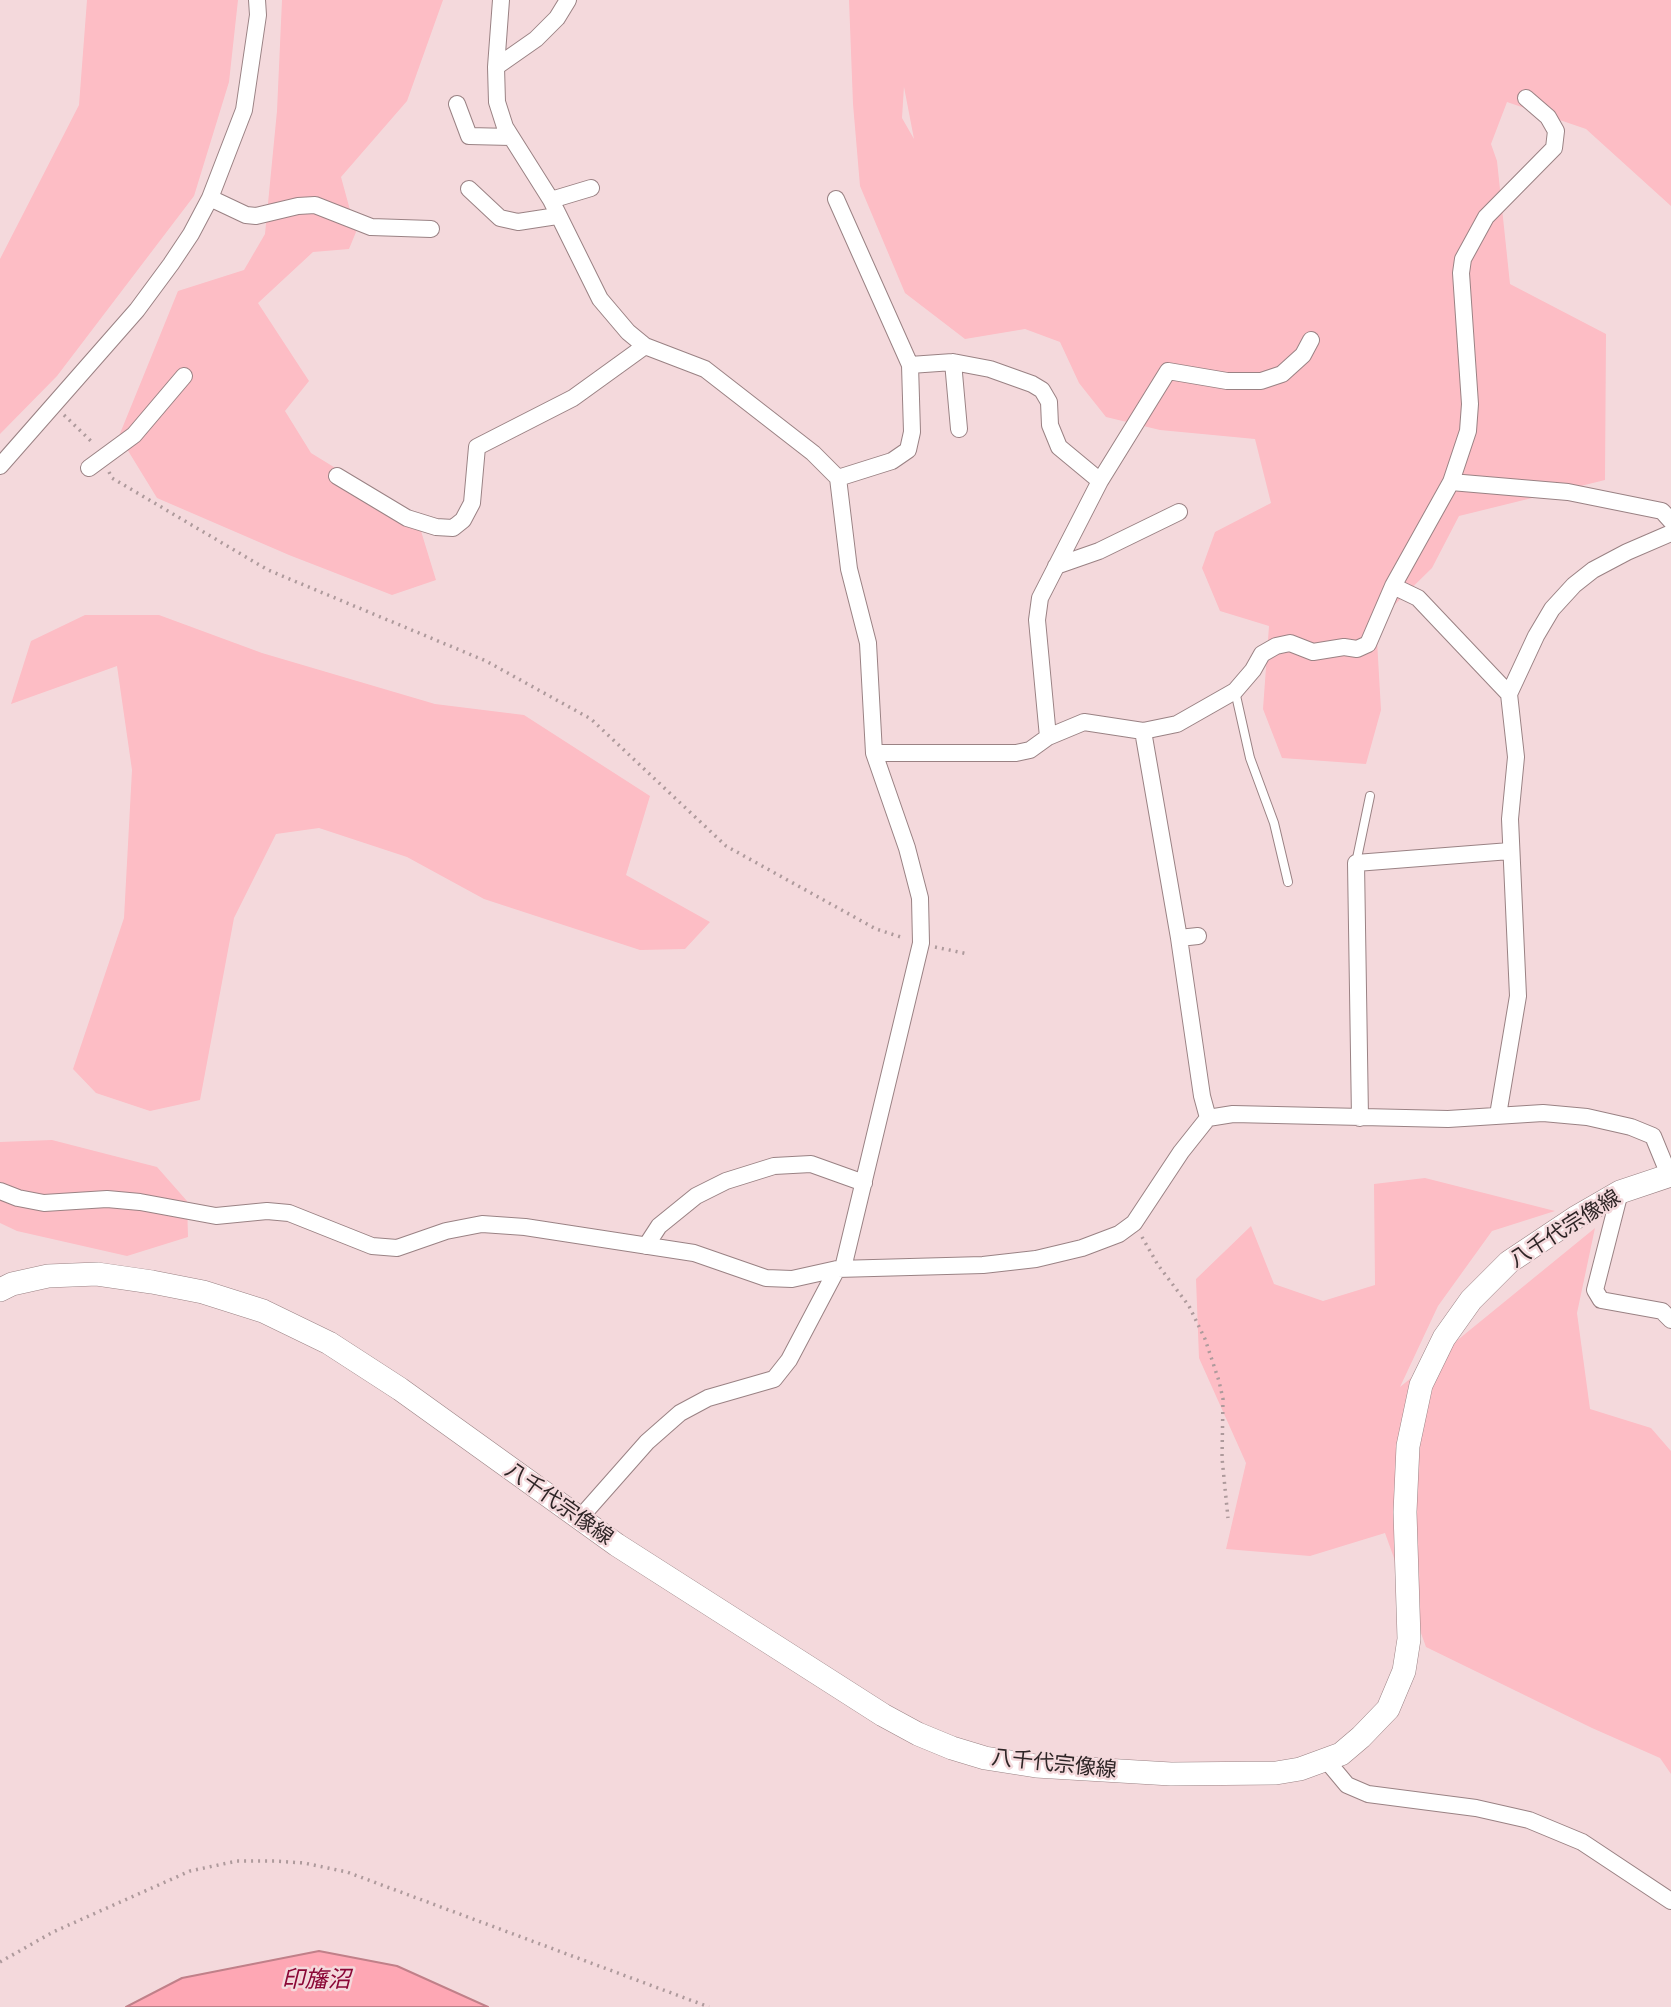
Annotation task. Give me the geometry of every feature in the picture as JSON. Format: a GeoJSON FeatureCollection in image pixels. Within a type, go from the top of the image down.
{"type":"FeatureCollection","features":[{"type":"Feature","properties":{"kind":"main road","name":"八千代宗像線"},"geometry":{"type":"LineString","coordinates":[[0,1290],[12,1284],[48,1276],[97,1274],[203,1292],[263,1311],[329,1343],[400,1389],[579,1519],[883,1714],[918,1734],[952,1748],[985,1758],[1036,1766],[1171,1774],[1276,1773],[1300,1769],[1341,1754],[1362,1737],[1388,1709],[1404,1671],[1409,1639],[1405,1513],[1408,1446],[1421,1385],[1444,1338],[1471,1300],[1509,1262],[1620,1192],[1670,1175]]}},
{"type":"Feature","properties":{"kind":"street"},"geometry":{"type":"LineString","coordinates":[[0,466],[137,310],[171,264],[210,198],[244,110],[258,15],[257,0]]}},
{"type":"Feature","properties":{"kind":"street"},"geometry":{"type":"LineString","coordinates":[[501,0],[496,67],[497,102],[505,127],[554,208],[600,299],[628,332],[645,346],[705,369],[813,453],[838,478],[849,569],[868,643],[873,752],[920,898],[921,943],[864,1183],[840,1268],[789,1360],[774,1379],[709,1398],[681,1413],[648,1442],[579,1519]]}},
{"type":"Feature","properties":{"kind":"street"},"geometry":{"type":"LineString","coordinates":[[496,67],[536,39],[557,18],[568,0]]}},
{"type":"Feature","properties":{"kind":"street"},"geometry":{"type":"LineString","coordinates":[[873,752],[1016,753],[1030,750],[1048,737],[1084,722],[1143,731],[1177,724],[1235,691],[1253,670],[1262,654],[1276,646],[1290,643],[1313,652],[1344,647],[1357,649],[1367,644],[1393,586],[1451,482],[1468,431],[1471,404],[1461,273],[1463,259],[1486,217],[1554,148],[1556,131],[1548,117],[1526,98]]}},
{"type":"Feature","properties":{"kind":"street"},"geometry":{"type":"LineString","coordinates":[[457,104],[469,136],[511,137]]}},
{"type":"Feature","properties":{"kind":"street"},"geometry":{"type":"LineString","coordinates":[[469,189],[500,218],[518,222],[554,208],[591,188]]}},
{"type":"Feature","properties":{"kind":"street"},"geometry":{"type":"LineString","coordinates":[[210,198],[246,215],[256,216],[298,206],[315,205],[371,227],[431,229]]}},
{"type":"Feature","properties":{"kind":"street"},"geometry":{"type":"LineString","coordinates":[[836,200],[911,365],[912,432],[908,450],[892,461],[838,478]]}},
{"type":"Feature","properties":{"kind":"street"},"geometry":{"type":"LineString","coordinates":[[1048,737],[1037,620],[1040,598],[1100,481],[1168,371],[1227,381],[1261,381],[1282,374],[1303,355],[1311,340]]}},
{"type":"Feature","properties":{"kind":"street"},"geometry":{"type":"LineString","coordinates":[[337,476],[407,518],[436,527],[453,528],[463,520],[472,503],[477,447],[573,398],[645,346]]}},
{"type":"Feature","properties":{"kind":"street"},"geometry":{"type":"LineString","coordinates":[[911,365],[953,362],[990,369],[1042,390],[1049,402],[1050,425],[1059,447],[1100,481]]}},
{"type":"Feature","properties":{"kind":"street"},"geometry":{"type":"LineString","coordinates":[[953,362],[959,429]]}},
{"type":"Feature","properties":{"kind":"street"},"geometry":{"type":"LineString","coordinates":[[95,463],[134,435],[184,376]]}},
{"type":"Feature","properties":{"kind":"street"},"geometry":{"type":"LineString","coordinates":[[1451,482],[1568,492],[1662,511],[1671,522]]}},
{"type":"Feature","properties":{"kind":"street"},"geometry":{"type":"LineString","coordinates":[[1056,566],[1098,551],[1179,512]]}},
{"type":"Feature","properties":{"kind":"street"},"geometry":{"type":"LineString","coordinates":[[1498,1115],[1518,996],[1510,851],[1516,757],[1509,694],[1552,609],[1574,586],[1593,570],[1671,533]]}},
{"type":"Feature","properties":{"kind":"street"},"geometry":{"type":"LineString","coordinates":[[1393,586],[1418,598],[1509,694]]}},
{"type":"Feature","properties":{"kind":"street"},"geometry":{"type":"LineString","coordinates":[[1143,731],[1202,1096],[1208,1118]]}},
{"type":"Feature","properties":{"kind":"street"},"geometry":{"type":"LineString","coordinates":[[1360,1118],[1356,863],[1510,851]]}},
{"type":"Feature","properties":{"kind":"street"},"geometry":{"type":"LineString","coordinates":[[1178,938],[1198,936]]}},
{"type":"Feature","properties":{"kind":"street"},"geometry":{"type":"LineString","coordinates":[[0,1191],[44,1203],[107,1199],[140,1202],[216,1216],[267,1211],[289,1213],[372,1246],[397,1248],[446,1231],[482,1224],[524,1227],[694,1253],[766,1278],[792,1279],[840,1268],[983,1265],[1037,1259],[1082,1248],[1119,1234],[1135,1223],[1181,1152],[1208,1118],[1233,1114],[1448,1119],[1543,1113],[1587,1117],[1631,1127],[1653,1136],[1670,1175]]}},
{"type":"Feature","properties":{"kind":"street"},"geometry":{"type":"LineString","coordinates":[[646,1246],[659,1226],[696,1196],[726,1181],[774,1166],[811,1164],[864,1183]]}},
{"type":"Feature","properties":{"kind":"street"},"geometry":{"type":"LineString","coordinates":[[1620,1192],[1595,1290],[1601,1300],[1662,1311],[1671,1320]]}},
{"type":"Feature","properties":{"kind":"street"},"geometry":{"type":"LineString","coordinates":[[1327,1761],[1347,1785],[1368,1794],[1476,1808],[1529,1821],[1583,1842],[1671,1900]]}},
{"type":"Feature","properties":{"kind":"lane"},"geometry":{"type":"LineString","coordinates":[[1235,691],[1250,758],[1274,823],[1289,882]]}},
{"type":"Feature","properties":{"kind":"lane"},"geometry":{"type":"LineString","coordinates":[[1356,863],[1370,796]]}},
{"type":"Feature","properties":{"kind":"path"},"geometry":{"type":"LineString","coordinates":[[52,404],[94,444],[95,463],[112,478],[268,570],[485,661],[591,719],[726,846],[876,929],[968,954]]}},
{"type":"Feature","properties":{"kind":"path"},"geometry":{"type":"LineString","coordinates":[[1135,1223],[1158,1265],[1189,1306],[1205,1339],[1219,1381],[1223,1399],[1222,1458],[1228,1518]]}},
{"type":"Feature","properties":{"kind":"path"},"geometry":{"type":"LineString","coordinates":[[0,1962],[53,1932],[190,1871],[237,1861],[275,1861],[304,1863],[347,1872],[709,2007]]}},
{"type":"Feature","properties":{"kind":"shaded area"},"geometry":{"type":"Polygon","coordinates":[[[87,0],[238,0],[229,82],[194,196],[57,376],[0,434],[0,259],[79,105],[87,0]]]}},
{"type":"Feature","properties":{"kind":"shaded area"},"geometry":{"type":"Polygon","coordinates":[[[282,0],[443,0],[407,101],[341,177],[356,232],[349,249],[313,252],[258,303],[309,381],[285,411],[311,453],[417,518],[436,580],[392,595],[289,555],[157,498],[119,436],[178,291],[244,270],[265,234],[277,111],[282,0]]]}},
{"type":"Feature","properties":{"kind":"shaded area"},"geometry":{"type":"Polygon","coordinates":[[[849,0],[1671,0],[1671,206],[1586,129],[1507,102],[1491,144],[1497,161],[1510,284],[1606,334],[1605,480],[1459,516],[1432,568],[1376,623],[1381,710],[1366,764],[1282,758],[1263,709],[1269,626],[1220,611],[1202,568],[1215,532],[1271,503],[1255,439],[1160,430],[1106,417],[1079,383],[1060,342],[1025,329],[965,339],[905,293],[860,186],[853,104],[849,0]],[[904,86],[902,118],[914,139],[904,86]]]}},
{"type":"Feature","properties":{"kind":"shaded area"},"geometry":{"type":"Polygon","coordinates":[[[85,615],[159,615],[262,653],[435,704],[524,715],[650,796],[626,875],[710,922],[685,949],[640,950],[484,899],[407,857],[319,828],[276,834],[234,918],[200,1100],[150,1111],[96,1093],[73,1069],[124,918],[132,770],[117,666],[11,704],[31,641],[85,615]]]}},
{"type":"Feature","properties":{"kind":"shaded area"},"geometry":{"type":"Polygon","coordinates":[[[52,1140],[157,1167],[187,1201],[188,1237],[127,1256],[17,1231],[0,1223],[0,1142],[52,1140]]]}},
{"type":"Feature","properties":{"kind":"shaded area"},"geometry":{"type":"Polygon","coordinates":[[[1425,1178],[1555,1211],[1492,1231],[1438,1306],[1400,1387],[1595,1228],[1577,1313],[1590,1409],[1651,1428],[1671,1451],[1671,1774],[1660,1758],[1426,1647],[1385,1533],[1310,1556],[1226,1549],[1246,1463],[1199,1358],[1196,1279],[1251,1226],[1274,1284],[1323,1301],[1375,1285],[1374,1184],[1425,1178]]]}},
{"type":"Feature","properties":{"kind":"water","name":"印旛沼"},"geometry":{"type":"Polygon","coordinates":[[[319,1951],[397,1966],[488,2007],[126,2007],[182,1978],[319,1951]]]}}]}
